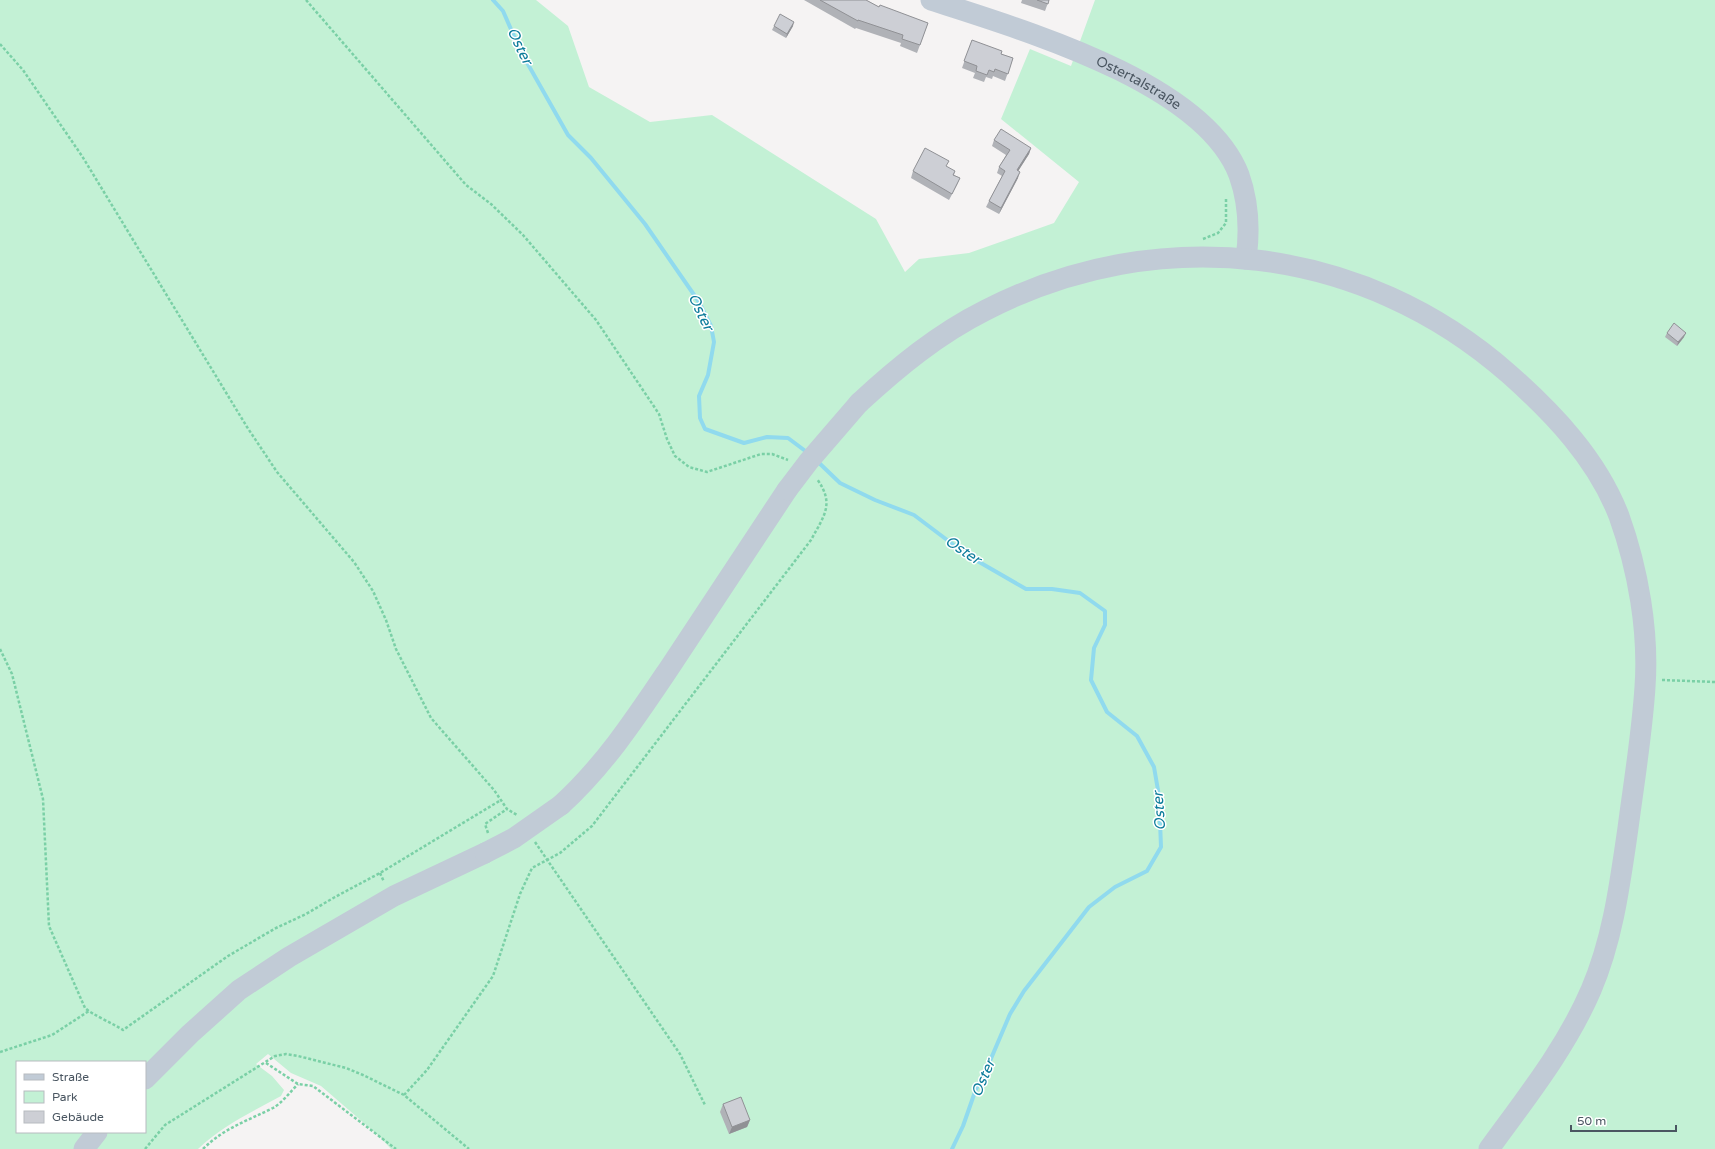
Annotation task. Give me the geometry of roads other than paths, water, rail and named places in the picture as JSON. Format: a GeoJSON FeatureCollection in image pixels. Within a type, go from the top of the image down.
{"type":"FeatureCollection","features":[{"type":"Feature","properties":{"kind":"main road","name":"Ostertalstraße"},"geometry":{"type":"LineString","coordinates":[[931,0],[1081,52],[1116,68],[1152,88],[1194,117],[1214,137],[1227,154],[1238,174],[1244,193],[1250,232],[1246,259]]}},
{"type":"Feature","properties":{"kind":"main road"},"geometry":{"type":"LineString","coordinates":[[146,1078],[190,1034],[239,990],[341,926],[394,896],[514,838],[561,805],[580,788],[598,768],[643,706],[787,490],[809,461],[859,403],[911,357],[951,330],[987,309],[1034,289],[1082,272],[1122,264],[1190,256],[1246,259],[1323,272],[1356,282],[1391,296],[1420,311],[1465,338],[1528,390],[1563,427],[1585,454],[1605,485],[1623,528],[1635,572],[1642,611],[1646,678],[1639,742],[1617,903],[1601,966],[1579,1017],[1563,1044],[1489,1149]]}},
{"type":"Feature","properties":{"kind":"main road"},"geometry":{"type":"LineString","coordinates":[[84,1149],[96,1133]]}},
{"type":"Feature","properties":{"kind":"waterway","name":"Oster"},"geometry":{"type":"LineString","coordinates":[[493,0],[503,11],[521,52],[568,135],[591,158],[645,224],[699,302],[711,326],[714,342],[708,375],[699,396],[700,418],[705,429],[744,443],[767,437],[788,438],[808,453]]}},
{"type":"Feature","properties":{"kind":"waterway","name":"Oster"},"geometry":{"type":"LineString","coordinates":[[816,460],[840,483],[875,500],[914,515],[967,555],[1026,589],[1052,589],[1080,593],[1105,611],[1105,625],[1094,648],[1091,680],[1107,712],[1137,736],[1154,767],[1159,796],[1161,847],[1147,871],[1115,887],[1089,907],[1024,991],[1010,1014],[987,1068],[976,1089],[963,1126],[952,1149]]}}]}
